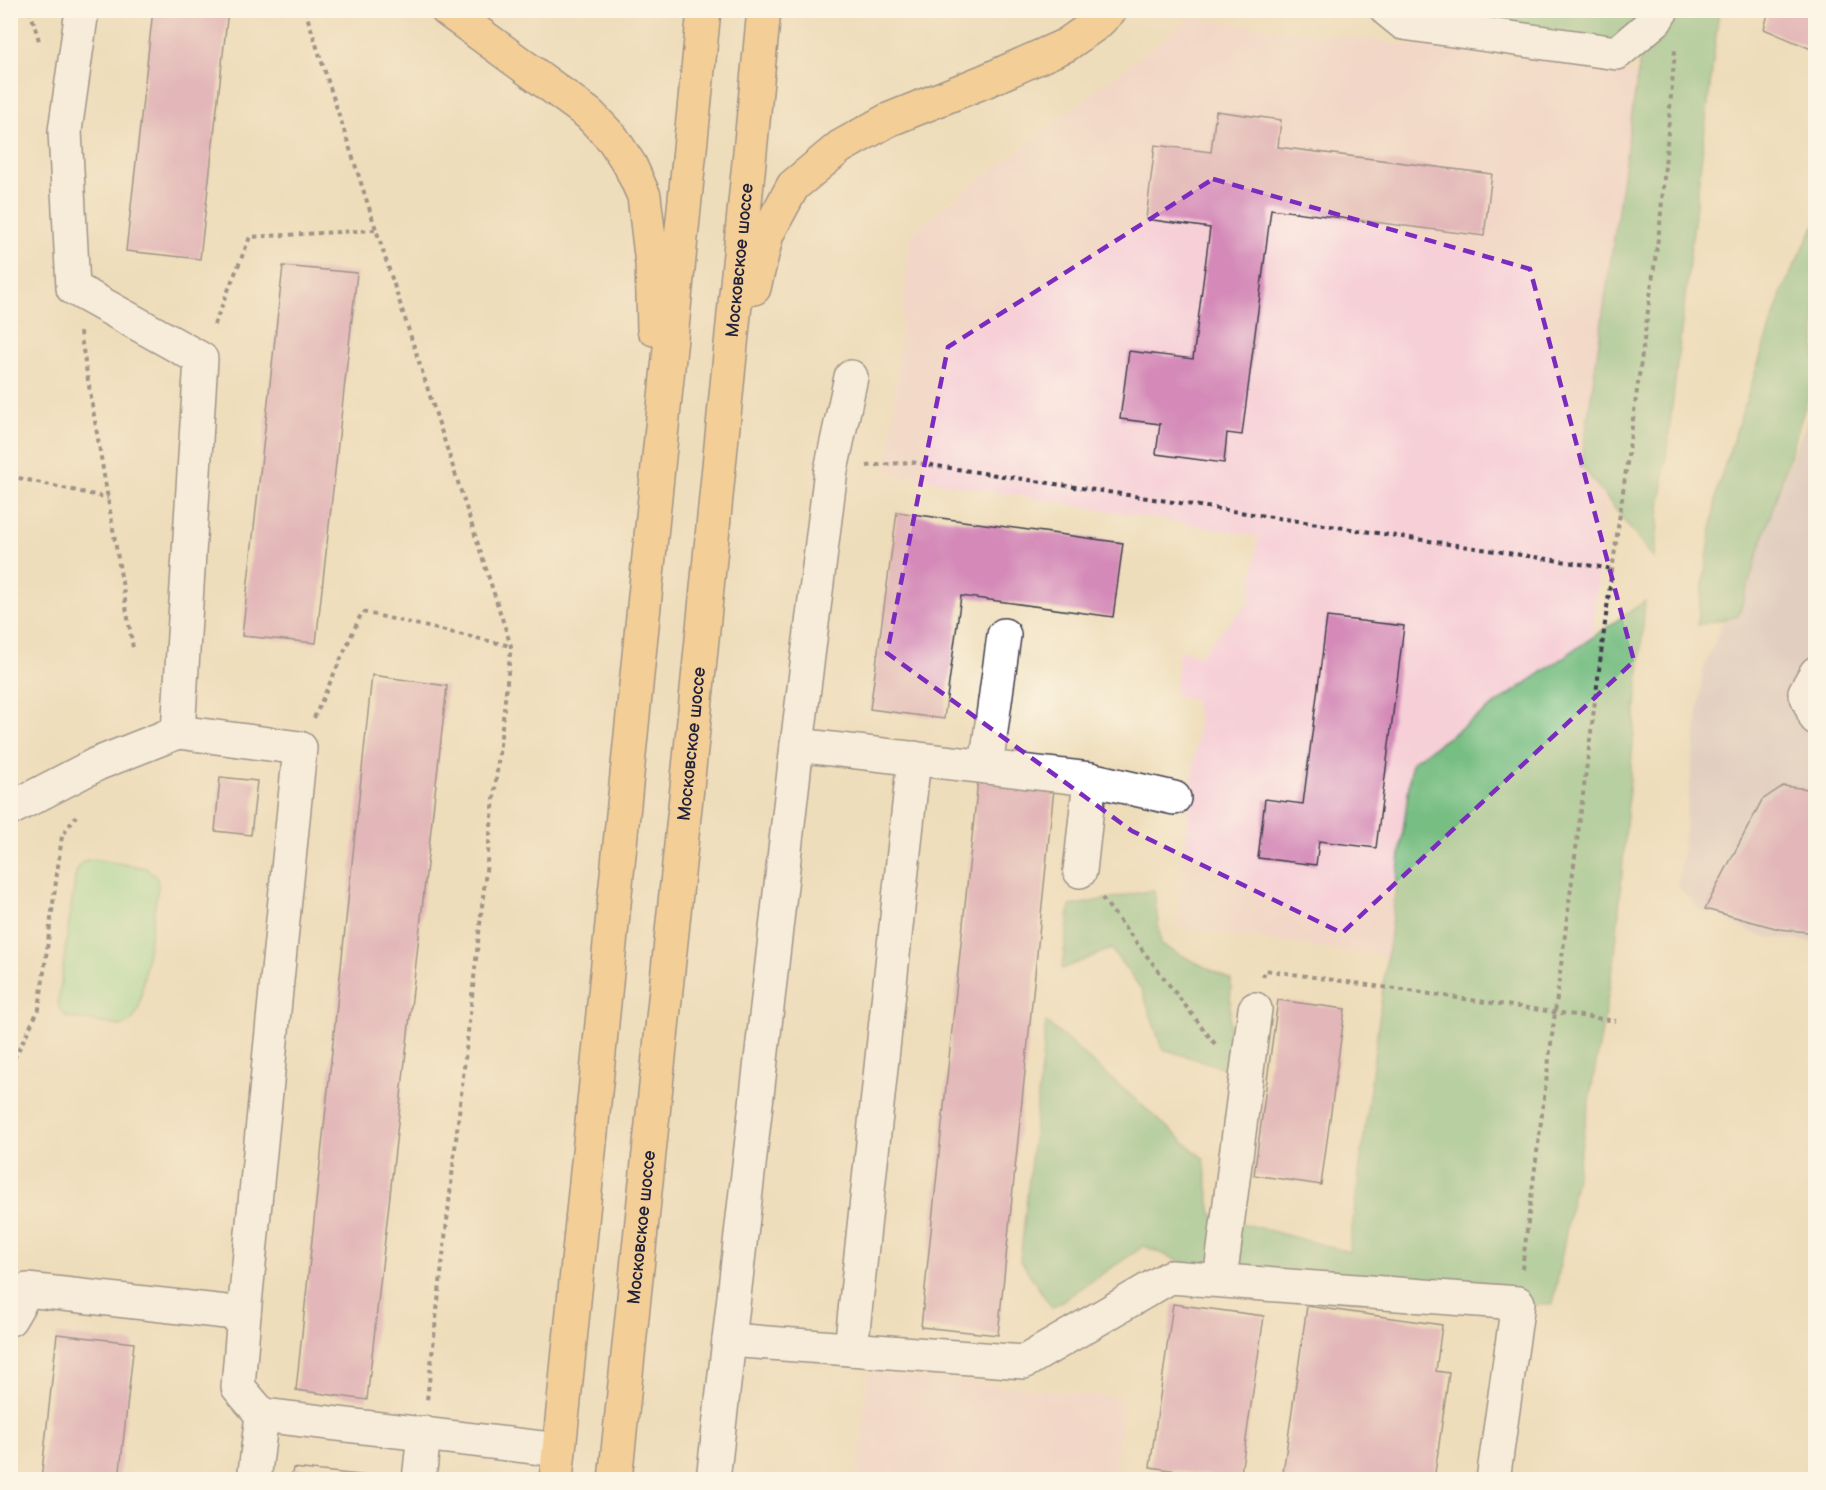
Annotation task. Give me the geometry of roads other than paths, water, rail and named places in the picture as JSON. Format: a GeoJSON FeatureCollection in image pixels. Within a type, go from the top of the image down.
{"type":"FeatureCollection","features":[{"type":"Feature","properties":{"kind":"main road"},"geometry":{"type":"LineString","coordinates":[[447,10],[589,114],[614,139],[630,165],[644,196],[652,264],[658,460]]}},
{"type":"Feature","properties":{"kind":"main road"},"geometry":{"type":"LineString","coordinates":[[557,1465],[704,10]]}},
{"type":"Feature","properties":{"kind":"main road","name":"Московское шоссе"},"geometry":{"type":"LineString","coordinates":[[615,1479],[720,464],[764,10]]}},
{"type":"Feature","properties":{"kind":"main road"},"geometry":{"type":"LineString","coordinates":[[720,464],[767,234],[793,186],[850,141],[888,120],[1066,45],[1096,24],[1110,10]]}},
{"type":"Feature","properties":{"kind":"street"},"geometry":{"type":"LineString","coordinates":[[82,10],[65,130],[73,288],[201,359],[178,732]]}},
{"type":"Feature","properties":{"kind":"street"},"geometry":{"type":"LineString","coordinates":[[1387,10],[1403,23],[1617,53],[1656,20],[1662,10]]}},
{"type":"Feature","properties":{"kind":"street"},"geometry":{"type":"LineString","coordinates":[[713,1479],[797,745],[831,470],[852,378]]}},
{"type":"Feature","properties":{"kind":"street"},"geometry":{"type":"LineString","coordinates":[[986,767],[1004,635]]}},
{"type":"Feature","properties":{"kind":"street"},"geometry":{"type":"LineString","coordinates":[[1815,673],[1805,692],[1815,718]]}},
{"type":"Feature","properties":{"kind":"street"},"geometry":{"type":"LineString","coordinates":[[10,809],[97,764],[178,732],[300,748],[238,1387],[262,1414],[424,1433],[557,1465]]}},
{"type":"Feature","properties":{"kind":"street"},"geometry":{"type":"LineString","coordinates":[[797,745],[1090,779],[1174,798]]}},
{"type":"Feature","properties":{"kind":"street"},"geometry":{"type":"LineString","coordinates":[[851,1349],[914,758]]}},
{"type":"Feature","properties":{"kind":"street"},"geometry":{"type":"LineString","coordinates":[[1080,871],[1090,779]]}},
{"type":"Feature","properties":{"kind":"street"},"geometry":{"type":"LineString","coordinates":[[1220,1280],[1254,1009]]}},
{"type":"Feature","properties":{"kind":"street"},"geometry":{"type":"LineString","coordinates":[[729,1340],[1023,1362],[1170,1277],[1518,1303],[1493,1479]]}},
{"type":"Feature","properties":{"kind":"street"},"geometry":{"type":"LineString","coordinates":[[10,1319],[19,1288],[244,1314]]}},
{"type":"Feature","properties":{"kind":"street"},"geometry":{"type":"LineString","coordinates":[[254,1479],[262,1414]]}},
{"type":"Feature","properties":{"kind":"street"},"geometry":{"type":"LineString","coordinates":[[419,1479],[424,1433]]}}]}
